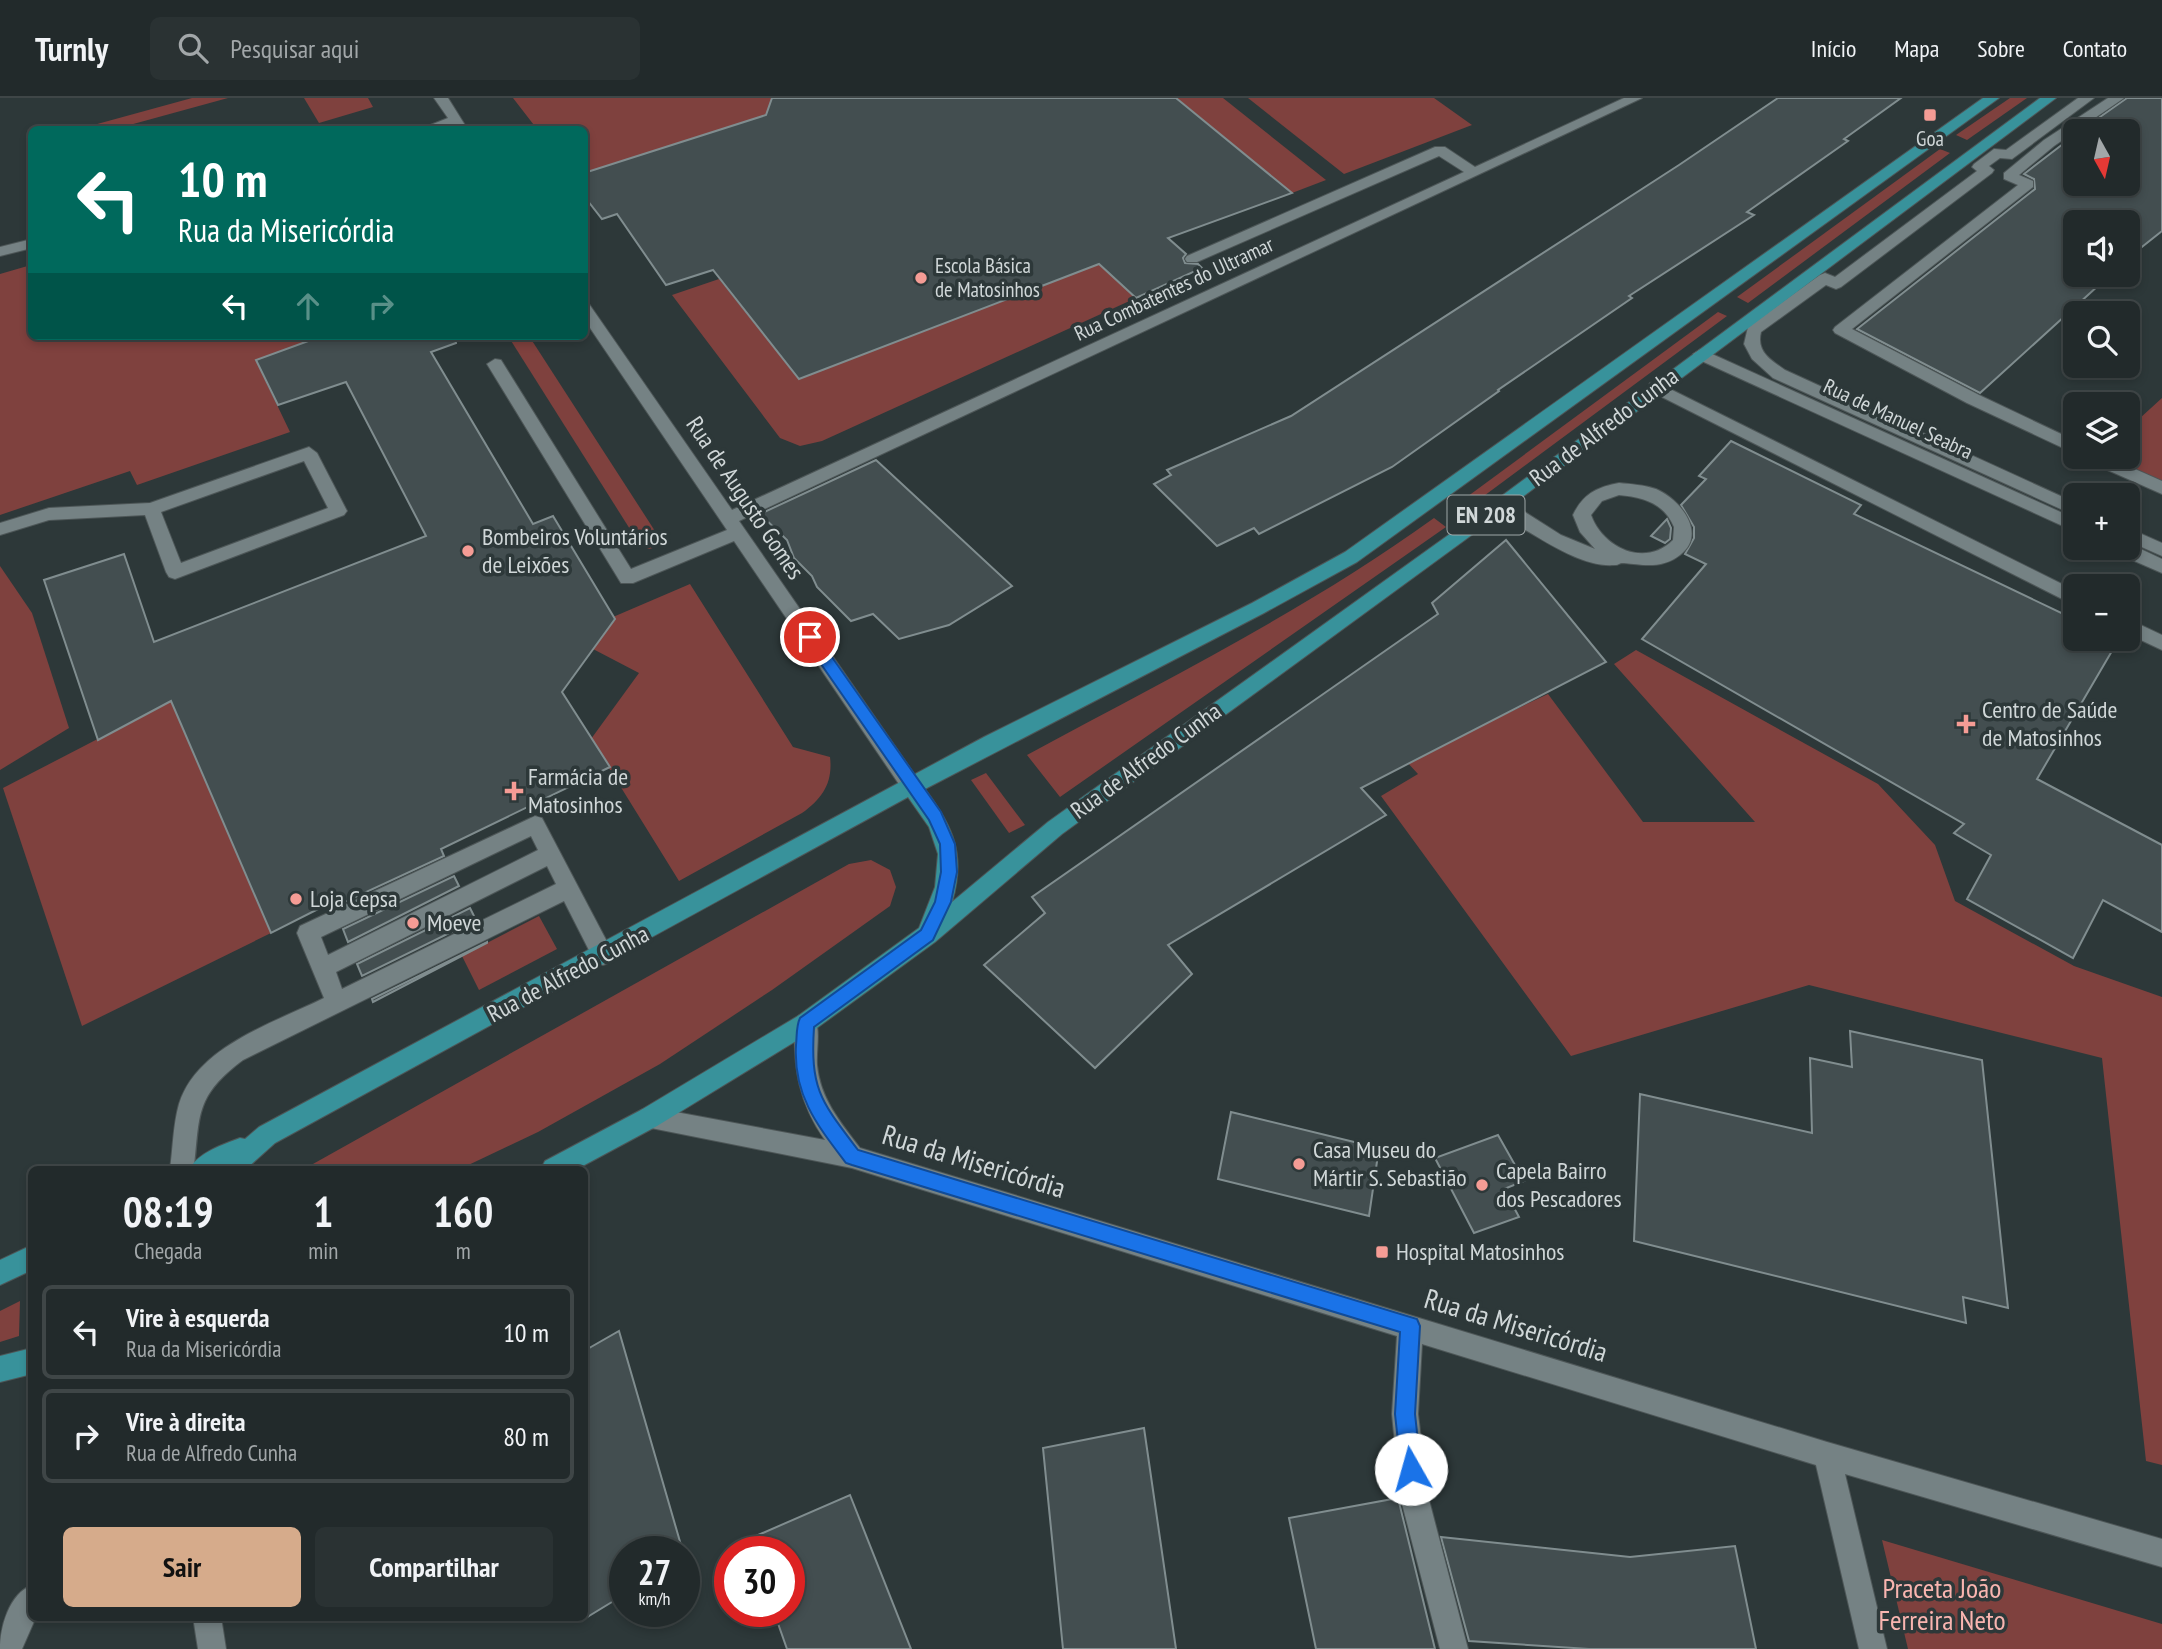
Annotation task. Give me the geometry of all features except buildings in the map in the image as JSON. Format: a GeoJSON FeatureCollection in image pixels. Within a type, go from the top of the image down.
{"type":"FeatureCollection","features":[{"type":"Feature","properties":{"kind":"main road","name":"Rua de Alfredo Cunha"},"geometry":{"type":"LineString","coordinates":[[232,1166],[267,1135],[912,787],[1351,557],[1626,357],[1992,98]]}},
{"type":"Feature","properties":{"kind":"main road","name":"Rua de Alfredo Cunha"},"geometry":{"type":"LineString","coordinates":[[559,1166],[649,1118],[806,1023],[927,935],[1055,828],[1500,504],[2049,98]]}},
{"type":"Feature","properties":{"kind":"main road","name":"Rua de Alfredo Cunha"},"geometry":{"type":"LineString","coordinates":[[912,787],[935,816],[948,844],[949,872],[943,902],[927,935]]}},
{"type":"Feature","properties":{"kind":"main road"},"geometry":{"type":"LineString","coordinates":[[208,1166],[267,1135]]}},
{"type":"Feature","properties":{"kind":"main road"},"geometry":{"type":"LineString","coordinates":[[0,1273],[28,1259]]}},
{"type":"Feature","properties":{"kind":"main road"},"geometry":{"type":"LineString","coordinates":[[0,1369],[28,1362]]}},
{"type":"Feature","properties":{"kind":"street"},"geometry":{"type":"LineString","coordinates":[[440,98],[459,125]]}},
{"type":"Feature","properties":{"kind":"street","name":"Rua Combatentes do Ultramar"},"geometry":{"type":"LineString","coordinates":[[495,364],[627,578],[1473,172],[1635,98]]}},
{"type":"Feature","properties":{"kind":"street"},"geometry":{"type":"LineString","coordinates":[[2063,504],[1779,374],[1752,349],[1750,338],[1754,330],[1825,278],[1836,284],[1847,276],[1987,170],[1979,167],[1999,152],[2007,156],[2087,98]]}},
{"type":"Feature","properties":{"kind":"street"},"geometry":{"type":"LineString","coordinates":[[2063,442],[1973,399],[1841,330],[2028,184],[2009,176],[2049,143],[2118,98]]}},
{"type":"Feature","properties":{"kind":"street"},"geometry":{"type":"LineString","coordinates":[[1192,260],[1440,150],[1473,172]]}},
{"type":"Feature","properties":{"kind":"street"},"geometry":{"type":"LineString","coordinates":[[0,252],[28,244]]}},
{"type":"Feature","properties":{"kind":"street","name":"Rua de Augusto Gomes"},"geometry":{"type":"LineString","coordinates":[[588,313],[912,787]]}},
{"type":"Feature","properties":{"kind":"street","name":"Rua de Manuel Seabra"},"geometry":{"type":"LineString","coordinates":[[1701,354],[2063,520]]}},
{"type":"Feature","properties":{"kind":"street"},"geometry":{"type":"LineString","coordinates":[[1656,387],[2063,592]]}},
{"type":"Feature","properties":{"kind":"street"},"geometry":{"type":"LineString","coordinates":[[0,529],[50,514],[151,509],[309,453],[338,511],[175,572],[151,509]]}},
{"type":"Feature","properties":{"kind":"street"},"geometry":{"type":"LineString","coordinates":[[2120,469],[2162,488]]}},
{"type":"Feature","properties":{"kind":"street"},"geometry":{"type":"LineString","coordinates":[[1500,504],[1571,548],[1596,557],[1648,559],[1662,557],[1674,551],[1682,542],[1682,521],[1663,501],[1634,490],[1604,492],[1593,497],[1585,505],[1582,515],[1584,526],[1601,547],[1631,558],[1648,559]]}},
{"type":"Feature","properties":{"kind":"street"},"geometry":{"type":"LineString","coordinates":[[1554,538],[1576,537],[1584,526]]}},
{"type":"Feature","properties":{"kind":"street"},"geometry":{"type":"LineString","coordinates":[[2140,540],[2162,550]]}},
{"type":"Feature","properties":{"kind":"street"},"geometry":{"type":"LineString","coordinates":[[2140,556],[2162,566]]}},
{"type":"Feature","properties":{"kind":"street"},"geometry":{"type":"LineString","coordinates":[[2140,632],[2162,643]]}},
{"type":"Feature","properties":{"kind":"street"},"geometry":{"type":"LineString","coordinates":[[337,1003],[308,933],[535,824],[603,955]]}},
{"type":"Feature","properties":{"kind":"street"},"geometry":{"type":"LineString","coordinates":[[323,968],[551,854]]}},
{"type":"Feature","properties":{"kind":"street"},"geometry":{"type":"LineString","coordinates":[[182,1166],[192,1096],[212,1068],[235,1053],[569,888]]}},
{"type":"Feature","properties":{"kind":"street","name":"Rua da Misericórdia"},"geometry":{"type":"LineString","coordinates":[[806,1023],[803,1064],[814,1106],[852,1157]]}},
{"type":"Feature","properties":{"kind":"street","name":"Rua da Misericórdia"},"geometry":{"type":"LineString","coordinates":[[649,1118],[713,1128],[852,1157],[1827,1455],[2162,1553]]}},
{"type":"Feature","properties":{"kind":"street"},"geometry":{"type":"LineString","coordinates":[[1410,1326],[1405,1414],[1414,1496],[1454,1649]]}},
{"type":"Feature","properties":{"kind":"street"},"geometry":{"type":"LineString","coordinates":[[1827,1455],[1873,1649]]}},
{"type":"Feature","properties":{"kind":"street"},"geometry":{"type":"LineString","coordinates":[[7,1649],[28,1604]]}},
{"type":"Feature","properties":{"kind":"street"},"geometry":{"type":"LineString","coordinates":[[208,1621],[212,1649]]}},
{"type":"Feature","properties":{"kind":"green space"},"geometry":{"type":"Polygon","coordinates":[[[192,98],[228,98],[126,126],[90,126],[192,98]]]}},
{"type":"Feature","properties":{"kind":"green space"},"geometry":{"type":"Polygon","coordinates":[[[304,98],[368,98],[373,107],[319,123],[304,98]]]}},
{"type":"Feature","properties":{"kind":"green space"},"geometry":{"type":"Polygon","coordinates":[[[513,98],[772,98],[781,111],[588,172],[588,126],[535,126],[513,98]]]}},
{"type":"Feature","properties":{"kind":"green space"},"geometry":{"type":"Polygon","coordinates":[[[1177,98],[1223,98],[1326,180],[1292,193],[1177,98]]]}},
{"type":"Feature","properties":{"kind":"green space"},"geometry":{"type":"Polygon","coordinates":[[[1248,98],[1434,98],[1472,125],[1344,174],[1248,98]]]}},
{"type":"Feature","properties":{"kind":"green space"},"geometry":{"type":"Polygon","coordinates":[[[2010,98],[2027,98],[1967,140],[1956,135],[2010,98]]]}},
{"type":"Feature","properties":{"kind":"green space"},"geometry":{"type":"Polygon","coordinates":[[[1940,149],[1950,153],[1748,303],[1737,297],[1940,149]]]}},
{"type":"Feature","properties":{"kind":"green space"},"geometry":{"type":"Polygon","coordinates":[[[1099,264],[1136,298],[822,441],[800,446],[780,438],[672,295],[719,279],[799,379],[1099,264]]]}},
{"type":"Feature","properties":{"kind":"green space"},"geometry":{"type":"Polygon","coordinates":[[[28,266],[28,340],[311,340],[256,361],[290,432],[137,485],[130,471],[0,515],[0,274],[28,266]]]}},
{"type":"Feature","properties":{"kind":"green space"},"geometry":{"type":"Polygon","coordinates":[[[1718,312],[1727,316],[1469,507],[1460,502],[1718,312]]]}},
{"type":"Feature","properties":{"kind":"green space"},"geometry":{"type":"Polygon","coordinates":[[[511,340],[532,340],[664,545],[649,549],[640,545],[511,340]]]}},
{"type":"Feature","properties":{"kind":"green space"},"geometry":{"type":"Polygon","coordinates":[[[2162,398],[2162,488],[2120,469],[2140,469],[2140,418],[2162,398]]]}},
{"type":"Feature","properties":{"kind":"green space"},"geometry":{"type":"Polygon","coordinates":[[[1434,518],[1446,527],[1060,797],[1027,755],[1286,614],[1386,552],[1434,518]]]}},
{"type":"Feature","properties":{"kind":"green space"},"geometry":{"type":"Polygon","coordinates":[[[0,566],[32,613],[69,728],[0,770],[0,566]]]}},
{"type":"Feature","properties":{"kind":"green space"},"geometry":{"type":"Polygon","coordinates":[[[690,584],[793,747],[830,757],[831,766],[825,789],[802,813],[679,881],[591,739],[639,673],[593,649],[592,626],[690,584]]]}},
{"type":"Feature","properties":{"kind":"green space"},"geometry":{"type":"Polygon","coordinates":[[[1636,650],[1878,784],[1935,845],[1955,901],[2074,966],[2162,997],[2162,1465],[2146,1461],[2102,1058],[1809,985],[1571,1056],[1381,796],[1418,774],[1406,761],[1548,694],[1643,822],[1755,822],[1614,664],[1636,650]]]}},
{"type":"Feature","properties":{"kind":"green space"},"geometry":{"type":"Polygon","coordinates":[[[171,701],[271,933],[82,1026],[3,788],[171,701]]]}},
{"type":"Feature","properties":{"kind":"green space"},"geometry":{"type":"Polygon","coordinates":[[[986,773],[1025,825],[1009,833],[971,780],[986,773]]]}},
{"type":"Feature","properties":{"kind":"green space"},"geometry":{"type":"Polygon","coordinates":[[[871,860],[890,870],[896,887],[890,906],[772,990],[660,1064],[538,1132],[466,1166],[309,1166],[849,864],[871,860]]]}},
{"type":"Feature","properties":{"kind":"green space"},"geometry":{"type":"Polygon","coordinates":[[[539,916],[557,949],[479,990],[462,956],[539,916]]]}},
{"type":"Feature","properties":{"kind":"green space"},"geometry":{"type":"Polygon","coordinates":[[[20,1301],[19,1336],[0,1342],[0,1311],[20,1301]]]}},
{"type":"Feature","properties":{"kind":"green space","name":"Praceta João Ferreira Neto"},"geometry":{"type":"Polygon","coordinates":[[[1882,1540],[2162,1624],[2162,1649],[1908,1649],[1882,1540]]]}},
{"type":"Feature","properties":{"kind":"place","name":"Goa"},"geometry":{"type":"Point","coordinates":[1930,115]}},
{"type":"Feature","properties":{"kind":"place","name":"Escola Básica de Matosinhos"},"geometry":{"type":"Point","coordinates":[921,278]}},
{"type":"Feature","properties":{"kind":"place","name":"Bombeiros Voluntários de Leixões"},"geometry":{"type":"Point","coordinates":[468,551]}},
{"type":"Feature","properties":{"kind":"place","name":"Centro de Saúde de Matosinhos"},"geometry":{"type":"Point","coordinates":[1966,724]}},
{"type":"Feature","properties":{"kind":"place","name":"Farmácia de Matosinhos"},"geometry":{"type":"Point","coordinates":[514,791]}},
{"type":"Feature","properties":{"kind":"place","name":"Loja Cepsa"},"geometry":{"type":"Point","coordinates":[296,899]}},
{"type":"Feature","properties":{"kind":"place","name":"Moeve"},"geometry":{"type":"Point","coordinates":[413,923]}},
{"type":"Feature","properties":{"kind":"place","name":"Casa Museu do Mártir S. Sebastião"},"geometry":{"type":"Point","coordinates":[1299,1164]}},
{"type":"Feature","properties":{"kind":"place","name":"Capela Bairro dos Pescadores"},"geometry":{"type":"Point","coordinates":[1482,1185]}},
{"type":"Feature","properties":{"kind":"place","name":"Hospital Matosinhos"},"geometry":{"type":"Point","coordinates":[1382,1252]}},
{"type":"Feature","properties":{"kind":"route"},"geometry":{"type":"LineString","coordinates":[[810,637],[912,787],[935,816],[948,844],[949,872],[943,902],[927,935],[806,1023],[803,1064],[814,1106],[852,1157],[1410,1326],[1405,1414],[1411,1469]]}}]}
